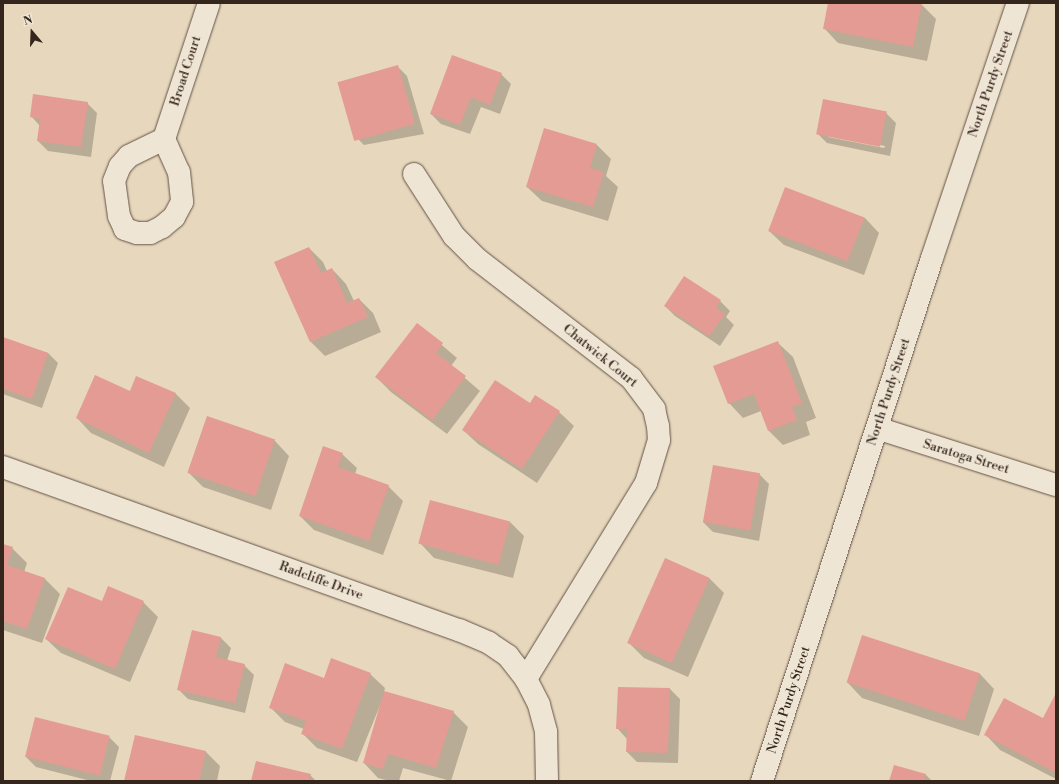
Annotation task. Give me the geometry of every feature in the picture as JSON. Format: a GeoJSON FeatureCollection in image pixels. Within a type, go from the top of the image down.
{"type":"FeatureCollection","features":[{"type":"Feature","properties":{"kind":"street","name":"Broad Court"},"geometry":{"type":"LineString","coordinates":[[164,139],[209,3]]}},
{"type":"Feature","properties":{"kind":"street","name":"North Purdy Street"},"geometry":{"type":"LineString","coordinates":[[762,781],[1018,3]]}},
{"type":"Feature","properties":{"kind":"street","name":"Chatwick Court"},"geometry":{"type":"LineString","coordinates":[[414,174],[454,236],[477,259],[631,378],[654,409],[658,426],[659,440],[646,483],[526,679]]}},
{"type":"Feature","properties":{"kind":"street","name":"Saratoga Street"},"geometry":{"type":"LineString","coordinates":[[877,428],[1056,485]]}},
{"type":"Feature","properties":{"kind":"street","name":"Radcliffe Drive"},"geometry":{"type":"LineString","coordinates":[[3,468],[459,630],[489,643],[508,656],[526,679],[539,705],[546,732],[547,781]]}},
{"type":"Feature","properties":{"kind":"building"},"geometry":{"type":"Polygon","coordinates":[[[828,3],[922,3],[913,47],[823,29],[828,3]]]}},
{"type":"Feature","properties":{"kind":"building"},"geometry":{"type":"Polygon","coordinates":[[[452,55],[502,73],[490,105],[471,97],[460,125],[430,114],[452,55]]]}},
{"type":"Feature","properties":{"kind":"building"},"geometry":{"type":"Polygon","coordinates":[[[398,65],[415,124],[354,141],[337,82],[398,65]]]}},
{"type":"Feature","properties":{"kind":"building"},"geometry":{"type":"Polygon","coordinates":[[[33,94],[88,102],[81,147],[37,141],[40,119],[30,117],[33,94]]]}},
{"type":"Feature","properties":{"kind":"building"},"geometry":{"type":"Polygon","coordinates":[[[823,99],[887,111],[880,147],[816,134],[823,99]]]}},
{"type":"Feature","properties":{"kind":"building"},"geometry":{"type":"Polygon","coordinates":[[[544,128],[597,144],[590,168],[604,172],[593,207],[526,187],[544,128]]]}},
{"type":"Feature","properties":{"kind":"building"},"geometry":{"type":"Polygon","coordinates":[[[785,187],[864,217],[848,261],[768,231],[785,187]]]}},
{"type":"Feature","properties":{"kind":"building"},"geometry":{"type":"Polygon","coordinates":[[[309,247],[321,273],[332,268],[347,303],[359,298],[368,317],[310,342],[274,262],[309,247]]]}},
{"type":"Feature","properties":{"kind":"building"},"geometry":{"type":"Polygon","coordinates":[[[684,276],[721,300],[716,308],[725,314],[709,336],[664,306],[684,276]]]}},
{"type":"Feature","properties":{"kind":"building"},"geometry":{"type":"Polygon","coordinates":[[[417,323],[443,343],[436,353],[466,376],[432,420],[375,377],[417,323]]]}},
{"type":"Feature","properties":{"kind":"building"},"geometry":{"type":"Polygon","coordinates":[[[3,337],[48,353],[32,399],[3,389],[3,337]]]}},
{"type":"Feature","properties":{"kind":"building"},"geometry":{"type":"Polygon","coordinates":[[[778,341],[802,403],[792,407],[797,420],[768,431],[754,394],[728,404],[713,366],[778,341]]]}},
{"type":"Feature","properties":{"kind":"building"},"geometry":{"type":"Polygon","coordinates":[[[95,375],[130,391],[136,376],[176,393],[149,453],[76,418],[95,375]]]}},
{"type":"Feature","properties":{"kind":"building"},"geometry":{"type":"Polygon","coordinates":[[[495,380],[530,403],[535,395],[560,411],[522,469],[462,430],[495,380]]]}},
{"type":"Feature","properties":{"kind":"building"},"geometry":{"type":"Polygon","coordinates":[[[207,416],[275,439],[256,496],[187,473],[207,416]]]}},
{"type":"Feature","properties":{"kind":"building"},"geometry":{"type":"Polygon","coordinates":[[[323,446],[343,453],[338,467],[389,485],[369,541],[299,516],[323,446]]]}},
{"type":"Feature","properties":{"kind":"building"},"geometry":{"type":"Polygon","coordinates":[[[713,465],[760,473],[750,530],[703,522],[713,465]]]}},
{"type":"Feature","properties":{"kind":"building"},"geometry":{"type":"Polygon","coordinates":[[[430,500],[510,521],[499,565],[418,543],[430,500]]]}},
{"type":"Feature","properties":{"kind":"building"},"geometry":{"type":"Polygon","coordinates":[[[3,544],[13,547],[7,565],[45,578],[27,629],[3,621],[3,544]]]}},
{"type":"Feature","properties":{"kind":"building"},"geometry":{"type":"Polygon","coordinates":[[[665,558],[710,578],[672,663],[627,643],[665,558]]]}},
{"type":"Feature","properties":{"kind":"building"},"geometry":{"type":"Polygon","coordinates":[[[108,586],[144,601],[115,669],[45,639],[68,587],[102,601],[108,586]]]}},
{"type":"Feature","properties":{"kind":"building"},"geometry":{"type":"Polygon","coordinates":[[[192,630],[221,637],[216,657],[245,664],[235,703],[177,690],[192,630]]]}},
{"type":"Feature","properties":{"kind":"building"},"geometry":{"type":"Polygon","coordinates":[[[862,635],[980,673],[964,721],[847,683],[862,635]]]}},
{"type":"Feature","properties":{"kind":"building"},"geometry":{"type":"Polygon","coordinates":[[[331,658],[371,673],[342,749],[301,734],[306,721],[269,708],[285,663],[324,678],[331,658]]]}},
{"type":"Feature","properties":{"kind":"building"},"geometry":{"type":"Polygon","coordinates":[[[618,687],[670,688],[668,753],[626,752],[627,729],[616,729],[618,687]]]}},
{"type":"Feature","properties":{"kind":"building"},"geometry":{"type":"Polygon","coordinates":[[[384,691],[454,711],[436,768],[388,754],[383,769],[363,763],[384,691]]]}},
{"type":"Feature","properties":{"kind":"building"},"geometry":{"type":"Polygon","coordinates":[[[1056,693],[1056,773],[984,735],[1004,698],[1043,718],[1056,693]]]}},
{"type":"Feature","properties":{"kind":"building"},"geometry":{"type":"Polygon","coordinates":[[[35,717],[110,736],[100,775],[25,757],[35,717]]]}},
{"type":"Feature","properties":{"kind":"building"},"geometry":{"type":"Polygon","coordinates":[[[135,735],[206,751],[199,781],[124,781],[135,735]]]}},
{"type":"Feature","properties":{"kind":"building"},"geometry":{"type":"Polygon","coordinates":[[[256,761],[311,774],[309,781],[251,781],[256,761]]]}},
{"type":"Feature","properties":{"kind":"building"},"geometry":{"type":"Polygon","coordinates":[[[894,765],[926,774],[924,781],[889,781],[894,765]]]}}]}
